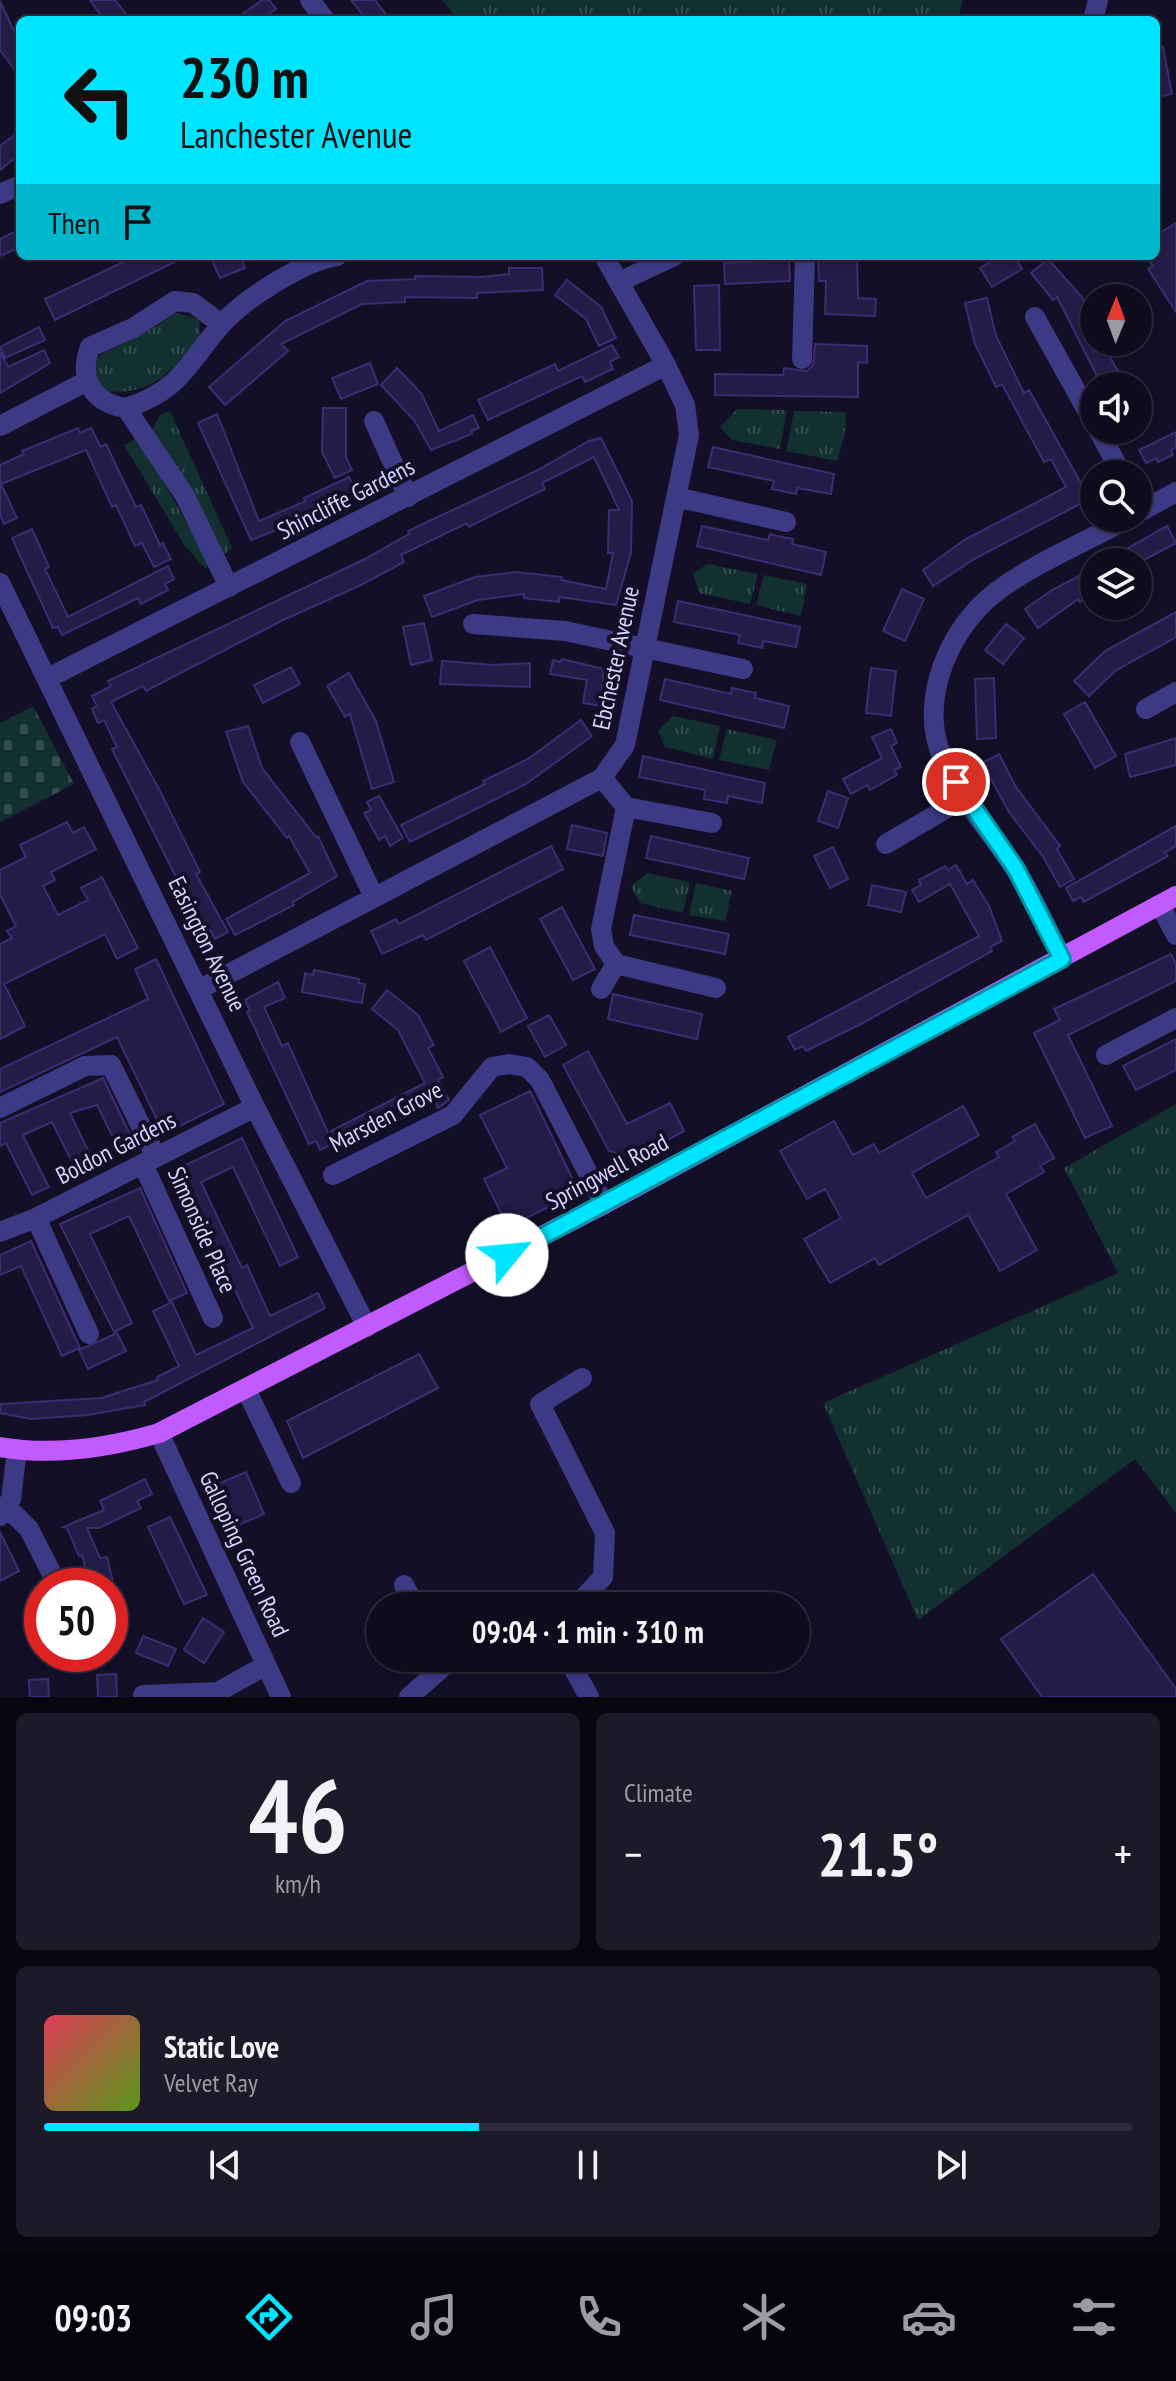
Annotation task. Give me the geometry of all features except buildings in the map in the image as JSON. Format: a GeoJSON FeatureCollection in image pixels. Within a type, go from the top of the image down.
{"type":"FeatureCollection","features":[{"type":"Feature","properties":{"kind":"main road","name":"Springwell Road"},"geometry":{"type":"LineString","coordinates":[[8,1449],[98,1448],[159,1433],[604,1204],[1168,901]]}},
{"type":"Feature","properties":{"kind":"street"},"geometry":{"type":"LineString","coordinates":[[221,324],[193,303],[175,301],[133,328],[90,347],[84,361],[87,381],[102,400],[126,408],[152,400],[198,359],[221,324],[253,296],[319,260]]}},
{"type":"Feature","properties":{"kind":"street","name":"Ebchester Avenue"},"geometry":{"type":"LineString","coordinates":[[200,989],[602,778],[625,745],[689,435],[685,405],[606,260]]}},
{"type":"Feature","properties":{"kind":"street"},"geometry":{"type":"LineString","coordinates":[[619,282],[666,260]]}},
{"type":"Feature","properties":{"kind":"street"},"geometry":{"type":"LineString","coordinates":[[802,359],[805,260]]}},
{"type":"Feature","properties":{"kind":"street"},"geometry":{"type":"LineString","coordinates":[[1035,317],[1080,398]]}},
{"type":"Feature","properties":{"kind":"street","name":"Shincliffe Gardens"},"geometry":{"type":"LineString","coordinates":[[48,678],[666,365]]}},
{"type":"Feature","properties":{"kind":"street"},"geometry":{"type":"LineString","coordinates":[[0,426],[87,381]]}},
{"type":"Feature","properties":{"kind":"street"},"geometry":{"type":"LineString","coordinates":[[126,408],[185,496],[229,587]]}},
{"type":"Feature","properties":{"kind":"street"},"geometry":{"type":"LineString","coordinates":[[374,421],[408,497]]}},
{"type":"Feature","properties":{"kind":"street"},"geometry":{"type":"LineString","coordinates":[[1152,504],[1176,492]]}},
{"type":"Feature","properties":{"kind":"street"},"geometry":{"type":"LineString","coordinates":[[676,497],[786,522]]}},
{"type":"Feature","properties":{"kind":"street"},"geometry":{"type":"LineString","coordinates":[[1062,959],[1016,869],[947,767],[936,730],[937,684],[949,649],[976,610],[996,592],[1100,532]]}},
{"type":"Feature","properties":{"kind":"street","name":"Easington Avenue"},"geometry":{"type":"LineString","coordinates":[[0,583],[255,1107],[367,1327]]}},
{"type":"Feature","properties":{"kind":"street"},"geometry":{"type":"LineString","coordinates":[[473,624],[565,631],[743,669]]}},
{"type":"Feature","properties":{"kind":"street"},"geometry":{"type":"LineString","coordinates":[[1146,709],[1176,692]]}},
{"type":"Feature","properties":{"kind":"street"},"geometry":{"type":"LineString","coordinates":[[300,742],[374,897]]}},
{"type":"Feature","properties":{"kind":"street"},"geometry":{"type":"LineString","coordinates":[[602,778],[626,807],[712,823]]}},
{"type":"Feature","properties":{"kind":"street"},"geometry":{"type":"LineString","coordinates":[[886,844],[966,797]]}},
{"type":"Feature","properties":{"kind":"street"},"geometry":{"type":"LineString","coordinates":[[626,807],[601,929],[604,946],[616,964],[716,988]]}},
{"type":"Feature","properties":{"kind":"street"},"geometry":{"type":"LineString","coordinates":[[1168,901],[1176,935]]}},
{"type":"Feature","properties":{"kind":"street"},"geometry":{"type":"LineString","coordinates":[[601,989],[616,964]]}},
{"type":"Feature","properties":{"kind":"street"},"geometry":{"type":"LineString","coordinates":[[1106,1055],[1176,1018]]}},
{"type":"Feature","properties":{"kind":"street","name":"Marsden Grove"},"geometry":{"type":"LineString","coordinates":[[333,1175],[453,1115],[492,1067],[509,1064],[527,1067],[540,1080],[604,1204]]}},
{"type":"Feature","properties":{"kind":"street","name":"Simonside Place"},"geometry":{"type":"LineString","coordinates":[[0,1108],[85,1066],[111,1065],[213,1318]]}},
{"type":"Feature","properties":{"kind":"street","name":"Boldon Gardens"},"geometry":{"type":"LineString","coordinates":[[0,1232],[36,1218],[255,1107]]}},
{"type":"Feature","properties":{"kind":"street"},"geometry":{"type":"LineString","coordinates":[[36,1218],[89,1334]]}},
{"type":"Feature","properties":{"kind":"street"},"geometry":{"type":"LineString","coordinates":[[582,1378],[540,1404],[605,1533],[603,1577],[589,1592]]}},
{"type":"Feature","properties":{"kind":"street"},"geometry":{"type":"LineString","coordinates":[[246,1389],[291,1483]]}},
{"type":"Feature","properties":{"kind":"street","name":"Galloping Green Road"},"geometry":{"type":"LineString","coordinates":[[159,1433],[281,1697]]}},
{"type":"Feature","properties":{"kind":"street"},"geometry":{"type":"LineString","coordinates":[[8,1449],[15,1478],[3,1512],[29,1529],[49,1568]]}},
{"type":"Feature","properties":{"kind":"street"},"geometry":{"type":"LineString","coordinates":[[404,1585],[408,1592]]}},
{"type":"Feature","properties":{"kind":"street"},"geometry":{"type":"LineString","coordinates":[[143,1695],[218,1692],[266,1665]]}},
{"type":"Feature","properties":{"kind":"street"},"geometry":{"type":"LineString","coordinates":[[409,1697],[436,1672]]}},
{"type":"Feature","properties":{"kind":"street"},"geometry":{"type":"LineString","coordinates":[[576,1672],[589,1697]]}},
{"type":"Feature","properties":{"kind":"green space"},"geometry":{"type":"Polygon","coordinates":[[[442,0],[963,0],[959,16],[455,16],[442,0]]]}},
{"type":"Feature","properties":{"kind":"green space"},"geometry":{"type":"Polygon","coordinates":[[[176,313],[199,319],[200,338],[171,370],[149,385],[123,392],[107,391],[93,371],[98,358],[176,313]]]}},
{"type":"Feature","properties":{"kind":"green space"},"geometry":{"type":"Polygon","coordinates":[[[737,409],[787,410],[780,449],[732,440],[720,427],[737,409]]]}},
{"type":"Feature","properties":{"kind":"green space"},"geometry":{"type":"Polygon","coordinates":[[[170,411],[232,548],[223,555],[152,430],[160,415],[170,411]]]}},
{"type":"Feature","properties":{"kind":"green space"},"geometry":{"type":"Polygon","coordinates":[[[794,411],[846,412],[845,434],[837,461],[786,451],[794,411]]]}},
{"type":"Feature","properties":{"kind":"green space"},"geometry":{"type":"Polygon","coordinates":[[[135,439],[158,472],[209,563],[206,569],[185,546],[124,445],[135,439]]]}},
{"type":"Feature","properties":{"kind":"green space"},"geometry":{"type":"Polygon","coordinates":[[[708,564],[758,574],[750,604],[699,593],[693,573],[708,564]]]}},
{"type":"Feature","properties":{"kind":"green space"},"geometry":{"type":"Polygon","coordinates":[[[764,575],[807,584],[801,616],[756,605],[764,575]]]}},
{"type":"Feature","properties":{"kind":"green space"},"geometry":{"type":"Polygon","coordinates":[[[33,706],[74,784],[0,822],[0,723],[33,706]]]}},
{"type":"Feature","properties":{"kind":"green space"},"geometry":{"type":"Polygon","coordinates":[[[673,716],[720,726],[713,759],[665,747],[658,731],[673,716]]]}},
{"type":"Feature","properties":{"kind":"green space"},"geometry":{"type":"Polygon","coordinates":[[[727,729],[777,740],[769,770],[719,760],[727,729]]]}},
{"type":"Feature","properties":{"kind":"green space"},"geometry":{"type":"Polygon","coordinates":[[[647,873],[690,882],[683,913],[640,903],[631,886],[647,873]]]}},
{"type":"Feature","properties":{"kind":"green space"},"geometry":{"type":"Polygon","coordinates":[[[696,883],[732,891],[725,921],[689,915],[696,883]]]}},
{"type":"Feature","properties":{"kind":"green space"},"geometry":{"type":"Polygon","coordinates":[[[1176,1104],[1176,1513],[1135,1459],[918,1620],[823,1403],[1118,1273],[1064,1168],[1176,1104]]]}},
{"type":"Feature","properties":{"kind":"route"},"geometry":{"type":"LineString","coordinates":[[507,1255],[1062,959],[1016,869],[956,782]]}}]}
